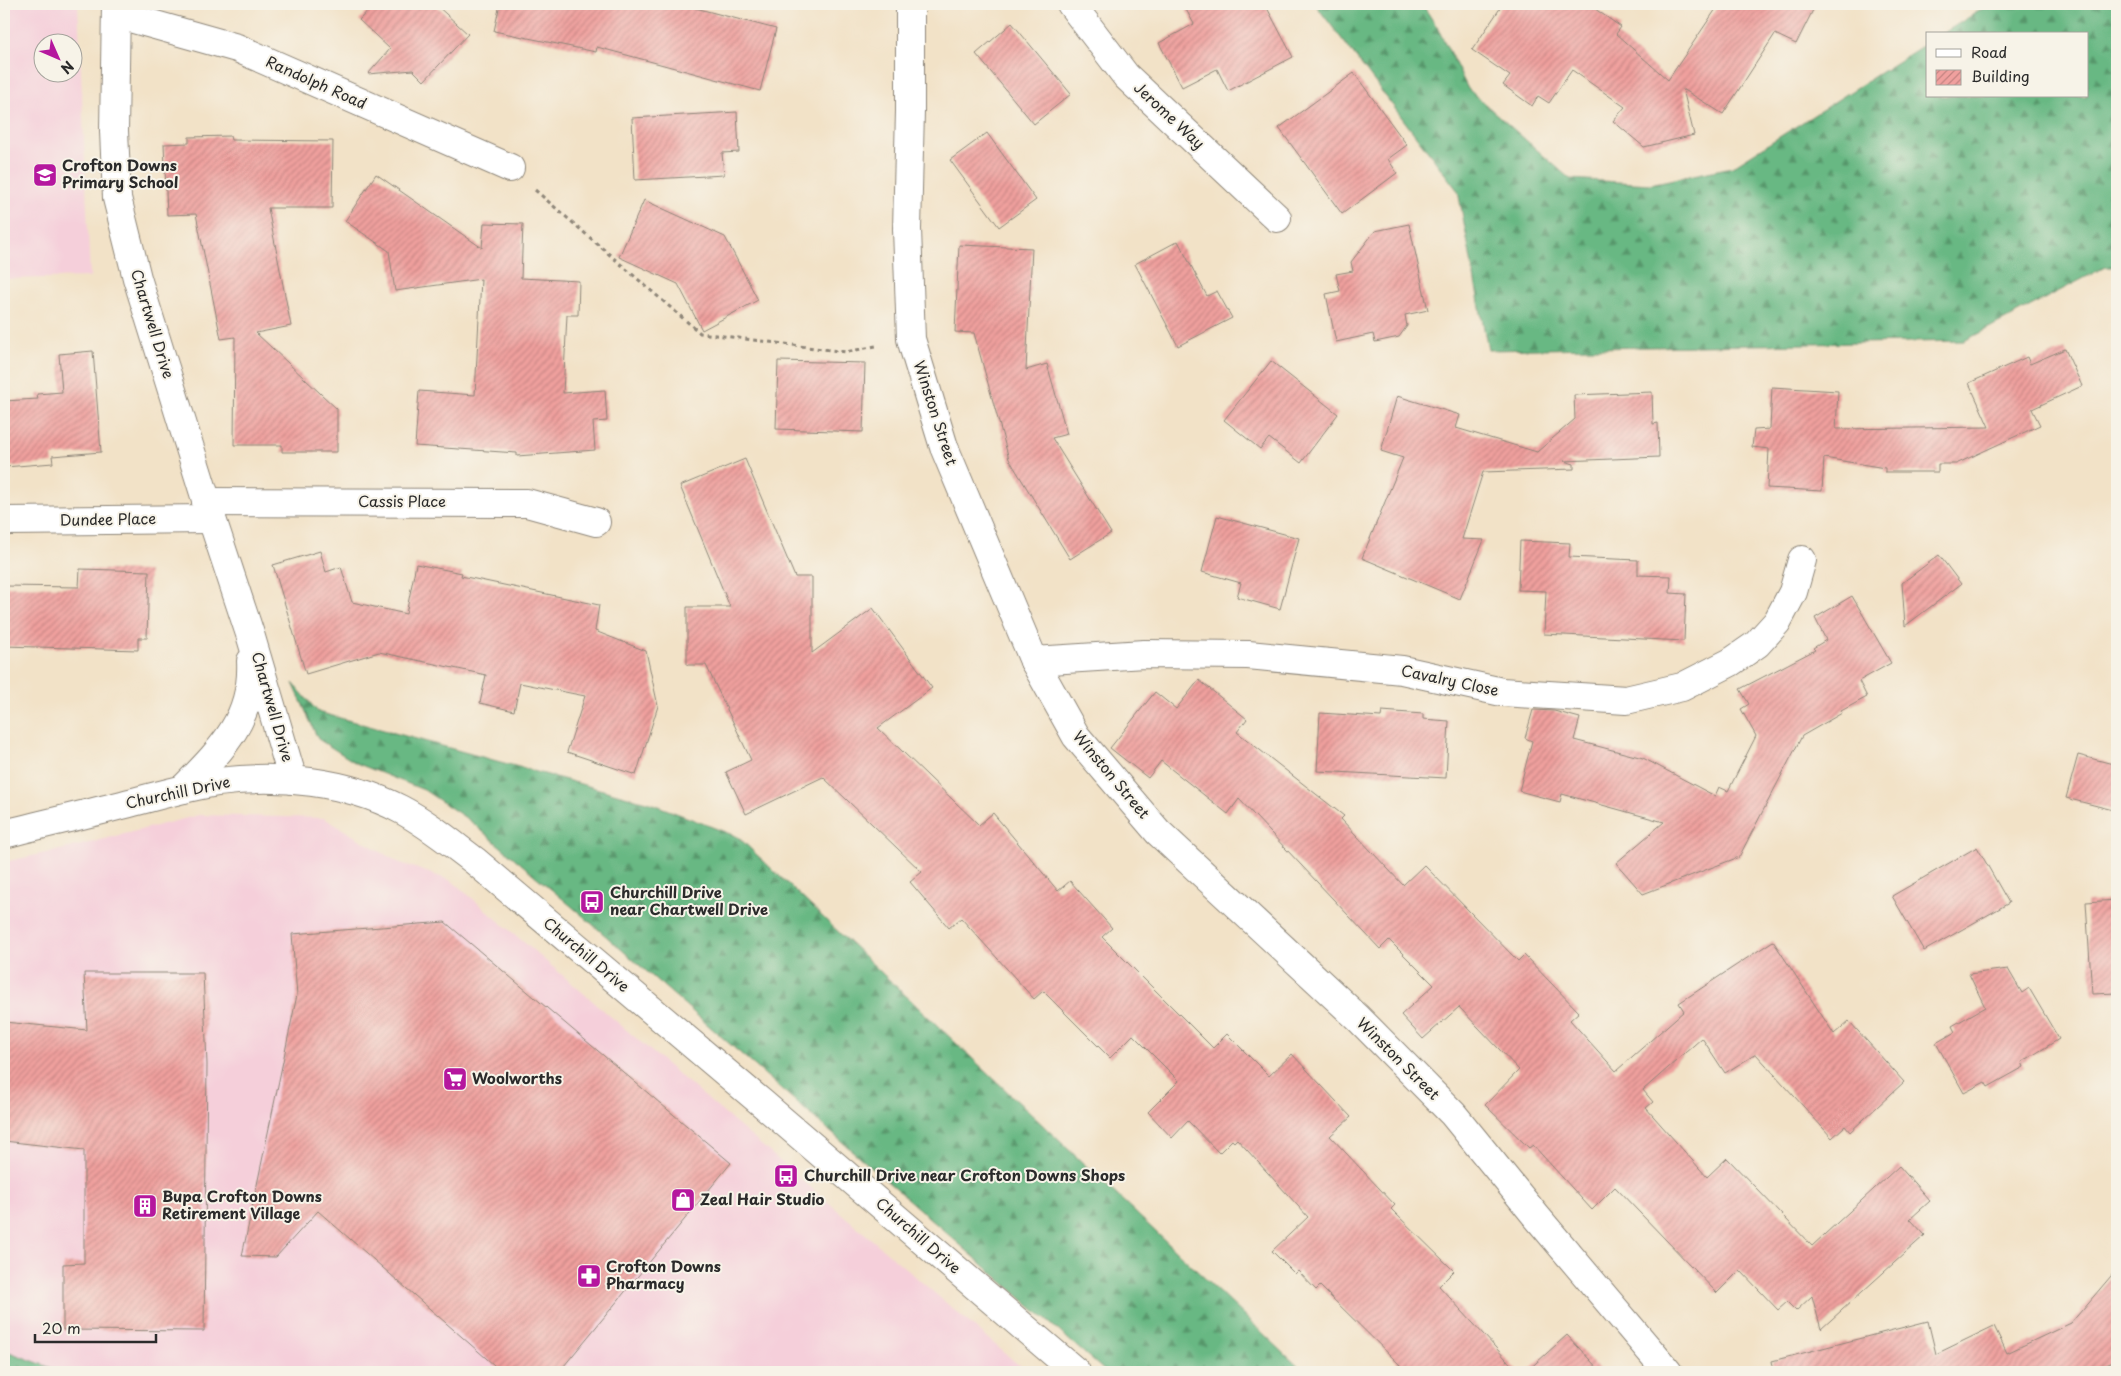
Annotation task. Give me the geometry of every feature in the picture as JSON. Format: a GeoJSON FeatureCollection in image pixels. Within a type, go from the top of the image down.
{"type":"FeatureCollection","features":[{"type":"Feature","properties":{"kind":"street","name":"Winston Street"},"geometry":{"type":"LineString","coordinates":[[910,4],[907,229],[911,340],[944,447],[1034,661],[1076,736],[1158,832],[1358,1018],[1453,1114],[1536,1216],[1668,1372]]}},
{"type":"Feature","properties":{"kind":"street","name":"Jerome Way"},"geometry":{"type":"LineString","coordinates":[[1071,4],[1126,76],[1277,218]]}},
{"type":"Feature","properties":{"kind":"street","name":"Randolph Road"},"geometry":{"type":"LineString","coordinates":[[116,9],[237,48],[510,168]]}},
{"type":"Feature","properties":{"kind":"street","name":"Chartwell Drive"},"geometry":{"type":"LineString","coordinates":[[116,9],[114,131],[118,198],[137,278],[209,510],[250,634],[293,780]]}},
{"type":"Feature","properties":{"kind":"street","name":"Cassis Place"},"geometry":{"type":"LineString","coordinates":[[209,510],[527,503],[596,522]]}},
{"type":"Feature","properties":{"kind":"street","name":"Dundee Place"},"geometry":{"type":"LineString","coordinates":[[4,521],[209,510]]}},
{"type":"Feature","properties":{"kind":"street","name":"Cavalry Close"},"geometry":{"type":"LineString","coordinates":[[1034,661],[1144,654],[1248,656],[1402,670],[1502,692],[1626,700],[1682,687],[1731,662],[1757,644],[1777,622],[1793,592],[1802,560]]}},
{"type":"Feature","properties":{"kind":"street","name":"Chartwell Drive"},"geometry":{"type":"LineString","coordinates":[[183,789],[217,753],[238,724],[249,699],[252,678],[250,634]]}},
{"type":"Feature","properties":{"kind":"street","name":"Churchill Drive"},"geometry":{"type":"LineString","coordinates":[[4,834],[218,782],[293,780],[324,783],[368,796],[402,810],[437,832],[475,861],[762,1103],[1076,1372]]}},
{"type":"Feature","properties":{"kind":"path"},"geometry":{"type":"LineString","coordinates":[[510,168],[700,333],[846,352]]}},
{"type":"Feature","properties":{"kind":"shaded area","name":"Crofton Downs Primary School"},"geometry":{"type":"Polygon","coordinates":[[[4,4],[78,4],[79,32],[32,32],[32,82],[81,82],[90,277],[4,279],[4,4]]]}},
{"type":"Feature","properties":{"kind":"shaded area"},"geometry":{"type":"Polygon","coordinates":[[[199,815],[324,818],[398,862],[452,881],[1027,1372],[62,1372],[4,1350],[4,862],[69,848],[199,815]]]}},
{"type":"Feature","properties":{"kind":"green space"},"geometry":{"type":"Polygon","coordinates":[[[1315,4],[1422,4],[1437,27],[1468,89],[1570,179],[1650,184],[1732,167],[1926,44],[1926,98],[2088,98],[2088,32],[1945,32],[1990,4],[2117,4],[2117,267],[2105,267],[1964,341],[1488,350],[1458,191],[1315,4]]]}},
{"type":"Feature","properties":{"kind":"green space"},"geometry":{"type":"Polygon","coordinates":[[[293,683],[318,712],[650,803],[738,837],[1304,1372],[1106,1372],[583,916],[469,820],[424,790],[356,763],[318,739],[293,683]]]}},
{"type":"Feature","properties":{"kind":"green space"},"geometry":{"type":"Polygon","coordinates":[[[4,1350],[62,1372],[4,1372],[4,1350]]]}},
{"type":"Feature","properties":{"kind":"building"},"geometry":{"type":"Polygon","coordinates":[[[374,4],[435,4],[468,34],[424,81],[413,70],[368,74],[390,49],[359,20],[374,4]]]}},
{"type":"Feature","properties":{"kind":"building"},"geometry":{"type":"Polygon","coordinates":[[[500,4],[680,4],[776,29],[760,91],[597,47],[596,52],[494,31],[500,4]]]}},
{"type":"Feature","properties":{"kind":"building"},"geometry":{"type":"Polygon","coordinates":[[[1183,4],[1265,4],[1293,57],[1228,91],[1217,69],[1182,87],[1159,43],[1194,24],[1183,4]]]}},
{"type":"Feature","properties":{"kind":"building"},"geometry":{"type":"Polygon","coordinates":[[[1503,4],[1588,4],[1621,27],[1616,34],[1668,80],[1718,6],[1714,4],[1816,4],[1796,44],[1775,34],[1723,114],[1683,89],[1694,135],[1644,147],[1613,121],[1625,107],[1572,70],[1549,103],[1538,96],[1532,106],[1503,85],[1510,76],[1472,50],[1503,4]]]}},
{"type":"Feature","properties":{"kind":"building"},"geometry":{"type":"Polygon","coordinates":[[[1012,23],[1071,94],[1034,124],[976,54],[1012,23]]]}},
{"type":"Feature","properties":{"kind":"building"},"geometry":{"type":"Polygon","coordinates":[[[1354,73],[1407,145],[1388,159],[1397,173],[1342,214],[1279,128],[1354,73]]]}},
{"type":"Feature","properties":{"kind":"building"},"geometry":{"type":"Polygon","coordinates":[[[737,112],[739,152],[722,153],[724,175],[635,180],[632,118],[737,112]]]}},
{"type":"Feature","properties":{"kind":"building"},"geometry":{"type":"Polygon","coordinates":[[[987,133],[1036,200],[999,227],[950,160],[987,133]]]}},
{"type":"Feature","properties":{"kind":"building"},"geometry":{"type":"Polygon","coordinates":[[[230,136],[231,140],[333,141],[332,208],[268,208],[291,326],[256,333],[337,409],[337,452],[282,452],[282,445],[234,445],[235,337],[221,339],[196,214],[167,215],[164,144],[189,143],[189,137],[230,136]]]}},
{"type":"Feature","properties":{"kind":"building"},"geometry":{"type":"Polygon","coordinates":[[[376,174],[482,248],[484,223],[523,224],[521,278],[579,281],[578,315],[567,315],[563,393],[605,390],[607,421],[593,422],[595,450],[517,456],[517,453],[415,446],[419,391],[475,395],[481,279],[395,291],[389,251],[345,221],[376,174]]]}},
{"type":"Feature","properties":{"kind":"building"},"geometry":{"type":"Polygon","coordinates":[[[644,200],[725,237],[758,300],[702,330],[678,284],[619,257],[644,200]]]}},
{"type":"Feature","properties":{"kind":"building"},"geometry":{"type":"Polygon","coordinates":[[[1409,224],[1428,310],[1405,315],[1407,326],[1399,337],[1375,342],[1373,334],[1336,342],[1326,294],[1340,291],[1336,274],[1353,271],[1351,262],[1375,231],[1409,224]]]}},
{"type":"Feature","properties":{"kind":"building"},"geometry":{"type":"Polygon","coordinates":[[[1178,241],[1207,296],[1217,291],[1232,318],[1178,346],[1135,264],[1178,241]]]}},
{"type":"Feature","properties":{"kind":"building"},"geometry":{"type":"Polygon","coordinates":[[[959,245],[1032,248],[1026,370],[1047,364],[1067,434],[1052,438],[1111,533],[1070,559],[1009,459],[974,333],[955,332],[959,245]]]}},
{"type":"Feature","properties":{"kind":"building"},"geometry":{"type":"Polygon","coordinates":[[[2065,349],[2082,386],[2032,409],[2040,425],[1956,464],[1938,464],[1938,472],[1885,472],[1885,468],[1824,458],[1822,491],[1767,488],[1769,449],[1752,447],[1754,430],[1770,429],[1772,387],[1838,391],[1836,429],[1989,427],[1969,383],[2027,357],[2030,364],[2065,349]]]}},
{"type":"Feature","properties":{"kind":"building"},"geometry":{"type":"Polygon","coordinates":[[[93,351],[101,452],[52,456],[53,463],[5,467],[4,401],[38,399],[37,394],[62,392],[59,354],[93,351]]]}},
{"type":"Feature","properties":{"kind":"building"},"geometry":{"type":"Polygon","coordinates":[[[778,361],[865,363],[863,432],[776,429],[778,361]]]}},
{"type":"Feature","properties":{"kind":"building"},"geometry":{"type":"Polygon","coordinates":[[[1271,361],[1338,414],[1301,463],[1269,438],[1260,449],[1224,420],[1271,361]]]}},
{"type":"Feature","properties":{"kind":"building"},"geometry":{"type":"Polygon","coordinates":[[[1652,392],[1653,424],[1658,423],[1659,457],[1564,461],[1574,464],[1574,469],[1483,472],[1462,539],[1484,540],[1460,599],[1362,558],[1403,458],[1381,451],[1397,396],[1460,415],[1456,428],[1537,452],[1575,419],[1574,395],[1652,392]]]}},
{"type":"Feature","properties":{"kind":"building"},"geometry":{"type":"Polygon","coordinates":[[[745,459],[795,577],[812,577],[812,653],[873,608],[932,688],[878,728],[979,825],[993,813],[1058,891],[1070,881],[1112,928],[1102,937],[1213,1048],[1227,1034],[1269,1076],[1292,1054],[1351,1117],[1330,1136],[1395,1205],[1391,1209],[1454,1271],[1439,1286],[1518,1372],[1407,1372],[1320,1286],[1316,1290],[1298,1271],[1295,1274],[1272,1251],[1308,1217],[1237,1139],[1234,1142],[1232,1140],[1219,1153],[1188,1121],[1172,1138],[1148,1112],[1179,1081],[1133,1035],[1110,1058],[1043,991],[1034,999],[961,918],[949,928],[910,882],[922,872],[823,777],[746,814],[726,772],[751,760],[706,665],[687,665],[687,607],[730,607],[680,486],[745,459]]]}},
{"type":"Feature","properties":{"kind":"building"},"geometry":{"type":"Polygon","coordinates":[[[1217,516],[1299,538],[1280,609],[1237,597],[1241,583],[1202,572],[1217,516]]]}},
{"type":"Feature","properties":{"kind":"building"},"geometry":{"type":"Polygon","coordinates":[[[1520,541],[1570,543],[1569,557],[1638,560],[1638,575],[1671,576],[1670,593],[1686,594],[1684,641],[1544,634],[1546,591],[1518,590],[1520,541]]]}},
{"type":"Feature","properties":{"kind":"building"},"geometry":{"type":"Polygon","coordinates":[[[320,551],[326,572],[341,567],[352,602],[406,614],[416,564],[462,573],[461,576],[599,605],[595,631],[646,651],[658,706],[636,775],[567,752],[585,696],[520,683],[514,711],[480,703],[486,675],[379,652],[306,674],[273,565],[320,551]]]}},
{"type":"Feature","properties":{"kind":"building"},"geometry":{"type":"Polygon","coordinates":[[[1939,555],[1961,584],[1905,626],[1902,583],[1939,555]]]}},
{"type":"Feature","properties":{"kind":"building"},"geometry":{"type":"Polygon","coordinates":[[[80,569],[149,571],[147,638],[138,638],[138,650],[4,646],[4,586],[79,587],[80,569]]]}},
{"type":"Feature","properties":{"kind":"building"},"geometry":{"type":"Polygon","coordinates":[[[1852,596],[1891,663],[1859,681],[1867,697],[1802,736],[1739,857],[1643,894],[1616,863],[1664,822],[1562,794],[1560,802],[1519,791],[1532,741],[1525,738],[1533,710],[1554,711],[1580,718],[1574,740],[1643,758],[1715,796],[1719,787],[1728,791],[1756,736],[1741,709],[1749,704],[1740,689],[1815,650],[1813,648],[1826,640],[1815,618],[1852,596]]]}},
{"type":"Feature","properties":{"kind":"building"},"geometry":{"type":"Polygon","coordinates":[[[1199,680],[1247,719],[1237,732],[1344,816],[1341,819],[1403,885],[1424,865],[1518,961],[1524,955],[1579,1012],[1570,1020],[1616,1071],[1684,1011],[1679,1003],[1773,941],[1834,1034],[1849,1021],[1904,1082],[1850,1132],[1845,1126],[1832,1138],[1756,1054],[1725,1073],[1702,1038],[1643,1090],[1653,1102],[1646,1108],[1707,1177],[1727,1158],[1812,1246],[1899,1166],[1930,1201],[1910,1219],[1925,1235],[1821,1329],[1812,1296],[1796,1311],[1787,1302],[1778,1310],[1740,1270],[1717,1293],[1615,1187],[1592,1210],[1533,1145],[1529,1148],[1485,1105],[1519,1070],[1459,1007],[1423,1039],[1401,1015],[1434,985],[1389,940],[1380,949],[1239,799],[1228,814],[1161,761],[1148,778],[1110,748],[1155,692],[1176,709],[1199,680]]]}},
{"type":"Feature","properties":{"kind":"building"},"geometry":{"type":"Polygon","coordinates":[[[1382,711],[1423,714],[1423,719],[1449,721],[1446,778],[1317,771],[1320,713],[1381,717],[1382,711]]]}},
{"type":"Feature","properties":{"kind":"building"},"geometry":{"type":"Polygon","coordinates":[[[2078,755],[2117,765],[2117,811],[2066,798],[2078,755]]]}},
{"type":"Feature","properties":{"kind":"building"},"geometry":{"type":"Polygon","coordinates":[[[1977,847],[2009,903],[1924,951],[1892,896],[1977,847]]]}},
{"type":"Feature","properties":{"kind":"building"},"geometry":{"type":"Polygon","coordinates":[[[2117,900],[2117,993],[2092,994],[2086,902],[2117,900]]]}},
{"type":"Feature","properties":{"kind":"building","name":"Woolworths"},"geometry":{"type":"Polygon","coordinates":[[[445,922],[731,1163],[559,1372],[502,1372],[318,1211],[276,1257],[242,1256],[297,995],[292,934],[445,922]]]}},
{"type":"Feature","properties":{"kind":"building"},"geometry":{"type":"Polygon","coordinates":[[[2008,969],[2022,993],[2029,988],[2059,1039],[2022,1062],[2024,1067],[1988,1087],[1985,1082],[1964,1093],[1936,1043],[1955,1032],[1952,1026],[1985,1007],[1969,974],[2008,969]]]}},
{"type":"Feature","properties":{"kind":"building","name":"Bupa Crofton Downs Retirement Village"},"geometry":{"type":"Polygon","coordinates":[[[84,973],[203,973],[207,1064],[204,1331],[63,1330],[63,1264],[84,1263],[84,1150],[4,1141],[4,1022],[87,1030],[84,973]]]}},
{"type":"Feature","properties":{"kind":"building"},"geometry":{"type":"Polygon","coordinates":[[[2117,1269],[2117,1360],[2091,1372],[1774,1372],[1772,1361],[1928,1321],[1936,1354],[1994,1326],[2007,1353],[2071,1323],[2117,1269]]]}},
{"type":"Feature","properties":{"kind":"building"},"geometry":{"type":"Polygon","coordinates":[[[1567,1335],[1601,1372],[1526,1372],[1567,1335]]]}},
{"type":"Feature","properties":{"kind":"place","name":"Crofton Downs Primary School"},"geometry":{"type":"Point","coordinates":[45,175]}},
{"type":"Feature","properties":{"kind":"place","name":"Churchill Drive near Chartwell Drive"},"geometry":{"type":"Point","coordinates":[592,902]}},
{"type":"Feature","properties":{"kind":"place","name":"Woolworths"},"geometry":{"type":"Point","coordinates":[455,1079]}},
{"type":"Feature","properties":{"kind":"place","name":"Churchill Drive near Crofton Downs Shops"},"geometry":{"type":"Point","coordinates":[786,1176]}},
{"type":"Feature","properties":{"kind":"place","name":"Zeal Hair Studio"},"geometry":{"type":"Point","coordinates":[683,1200]}},
{"type":"Feature","properties":{"kind":"place","name":"Bupa Crofton Downs Retirement Village"},"geometry":{"type":"Point","coordinates":[145,1206]}},
{"type":"Feature","properties":{"kind":"place","name":"Crofton Downs Pharmacy"},"geometry":{"type":"Point","coordinates":[589,1276]}}]}
